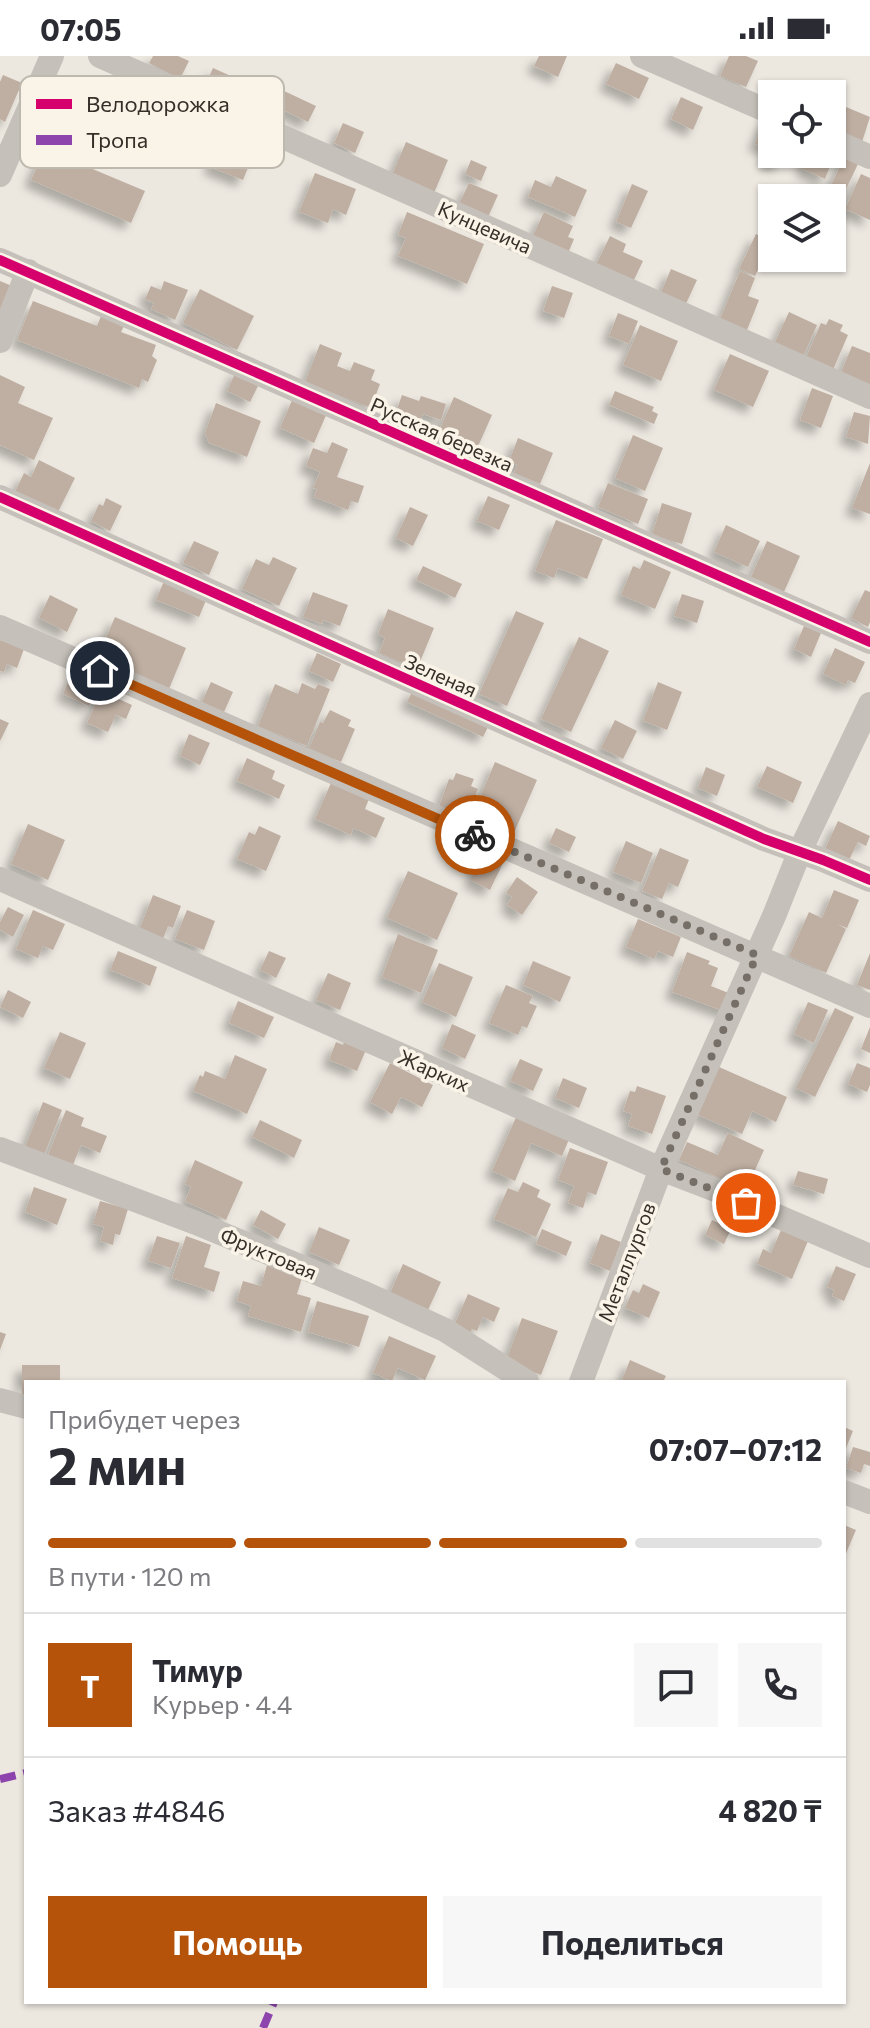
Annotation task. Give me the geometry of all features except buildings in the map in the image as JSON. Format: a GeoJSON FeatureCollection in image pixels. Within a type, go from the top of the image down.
{"type":"FeatureCollection","features":[{"type":"Feature","properties":{"kind":"street"},"geometry":{"type":"LineString","coordinates":[[43,76],[52,56]]}},
{"type":"Feature","properties":{"kind":"street","name":"Кунцевича"},"geometry":{"type":"LineString","coordinates":[[100,56],[145,76]]}},
{"type":"Feature","properties":{"kind":"street"},"geometry":{"type":"LineString","coordinates":[[642,56],[758,107]]}},
{"type":"Feature","properties":{"kind":"street"},"geometry":{"type":"LineString","coordinates":[[0,175],[20,129]]}},
{"type":"Feature","properties":{"kind":"street","name":"Кунцевича"},"geometry":{"type":"LineString","coordinates":[[284,137],[870,397]]}},
{"type":"Feature","properties":{"kind":"street"},"geometry":{"type":"LineString","coordinates":[[846,146],[870,157]]}},
{"type":"Feature","properties":{"kind":"street","name":"Русская березка"},"geometry":{"type":"LineString","coordinates":[[0,260],[870,642]]}},
{"type":"Feature","properties":{"kind":"street"},"geometry":{"type":"LineString","coordinates":[[0,341],[28,271]]}},
{"type":"Feature","properties":{"kind":"street","name":"Зеленая"},"geometry":{"type":"LineString","coordinates":[[0,497],[764,839],[870,880]]}},
{"type":"Feature","properties":{"kind":"street"},"geometry":{"type":"LineString","coordinates":[[0,627],[870,1006]]}},
{"type":"Feature","properties":{"kind":"street","name":"Металлургов"},"geometry":{"type":"LineString","coordinates":[[582,1380],[661,1169],[800,851],[870,704]]}},
{"type":"Feature","properties":{"kind":"street","name":"Жарких"},"geometry":{"type":"LineString","coordinates":[[0,879],[661,1169],[870,1256]]}},
{"type":"Feature","properties":{"kind":"street","name":"Фруктовая"},"geometry":{"type":"LineString","coordinates":[[0,1149],[196,1223],[362,1292],[445,1330],[524,1380]]}},
{"type":"Feature","properties":{"kind":"street"},"geometry":{"type":"LineString","coordinates":[[0,1400],[24,1406]]}},
{"type":"Feature","properties":{"kind":"street"},"geometry":{"type":"LineString","coordinates":[[846,1493],[870,1502]]}},
{"type":"Feature","properties":{"kind":"marked path"},"geometry":{"type":"LineString","coordinates":[[0,1779],[24,1773]]}},
{"type":"Feature","properties":{"kind":"marked path"},"geometry":{"type":"LineString","coordinates":[[263,2028],[273,2004]]}},
{"type":"Feature","properties":{"kind":"cycle path"},"geometry":{"type":"LineString","coordinates":[[0,260],[870,642]]}},
{"type":"Feature","properties":{"kind":"cycle path"},"geometry":{"type":"LineString","coordinates":[[0,497],[764,839],[870,880]]}},
{"type":"Feature","properties":{"kind":"way so far"},"geometry":{"type":"LineString","coordinates":[[475,835],[757,955],[661,1169],[746,1203]]}},
{"type":"Feature","properties":{"kind":"route"},"geometry":{"type":"LineString","coordinates":[[100,671],[475,835]]}}]}
